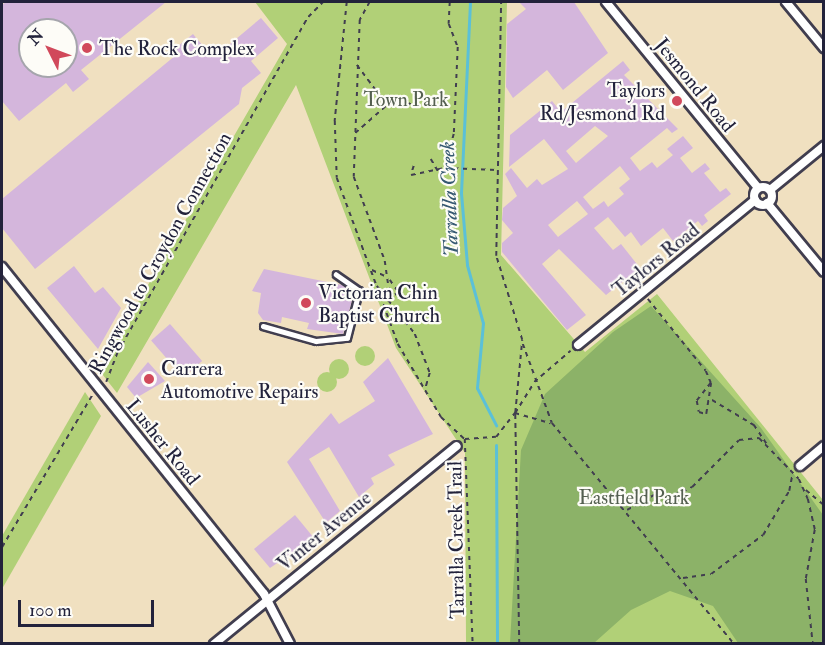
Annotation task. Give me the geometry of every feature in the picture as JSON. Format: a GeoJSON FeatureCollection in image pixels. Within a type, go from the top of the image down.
{"type":"FeatureCollection","features":[{"type":"Feature","properties":{"kind":"street","name":"Jesmond Road"},"geometry":{"type":"LineString","coordinates":[[606,2],[758,188]]}},
{"type":"Feature","properties":{"kind":"street"},"geometry":{"type":"LineString","coordinates":[[786,2],[824,48]]}},
{"type":"Feature","properties":{"kind":"street"},"geometry":{"type":"LineString","coordinates":[[767,203],[770,190],[824,146]]}},
{"type":"Feature","properties":{"kind":"street"},"geometry":{"type":"LineString","coordinates":[[770,190],[758,188],[755,200],[767,203],[824,272]]}},
{"type":"Feature","properties":{"kind":"street","name":"Taylors Road"},"geometry":{"type":"LineString","coordinates":[[578,345],[755,200]]}},
{"type":"Feature","properties":{"kind":"street","name":"Lusher Road"},"geometry":{"type":"LineString","coordinates":[[2,267],[267,599],[290,644]]}},
{"type":"Feature","properties":{"kind":"street","name":"Vinter Avenue"},"geometry":{"type":"LineString","coordinates":[[214,644],[457,446]]}},
{"type":"Feature","properties":{"kind":"street"},"geometry":{"type":"LineString","coordinates":[[800,466],[824,446]]}},
{"type":"Feature","properties":{"kind":"lane"},"geometry":{"type":"LineString","coordinates":[[263,326],[316,341],[347,338],[359,291],[336,275]]}},
{"type":"Feature","properties":{"kind":"path","name":"Ringwood to Croydon Connection"},"geometry":{"type":"LineString","coordinates":[[2,547],[87,400],[111,377],[117,352],[308,17],[323,2]]}},
{"type":"Feature","properties":{"kind":"path","name":"Tarralla Creek Trail"},"geometry":{"type":"LineString","coordinates":[[347,2],[335,121],[337,178],[398,344],[425,390],[465,439],[473,644]]}},
{"type":"Feature","properties":{"kind":"path"},"geometry":{"type":"LineString","coordinates":[[370,2],[360,20],[356,64],[354,177],[389,278],[399,293],[381,300]]}},
{"type":"Feature","properties":{"kind":"path"},"geometry":{"type":"LineString","coordinates":[[445,168],[454,134],[457,58],[450,2]]}},
{"type":"Feature","properties":{"kind":"path"},"geometry":{"type":"LineString","coordinates":[[501,2],[496,256],[534,382],[552,423],[627,510],[734,644]]}},
{"type":"Feature","properties":{"kind":"path"},"geometry":{"type":"LineString","coordinates":[[356,64],[387,105]]}},
{"type":"Feature","properties":{"kind":"path"},"geometry":{"type":"LineString","coordinates":[[354,133],[387,105],[407,106],[420,93]]}},
{"type":"Feature","properties":{"kind":"path"},"geometry":{"type":"LineString","coordinates":[[430,159],[438,171]]}},
{"type":"Feature","properties":{"kind":"path"},"geometry":{"type":"LineString","coordinates":[[414,166],[411,175],[445,168],[498,170]]}},
{"type":"Feature","properties":{"kind":"path"},"geometry":{"type":"LineString","coordinates":[[371,270],[389,278]]}},
{"type":"Feature","properties":{"kind":"path"},"geometry":{"type":"LineString","coordinates":[[389,278],[390,298]]}},
{"type":"Feature","properties":{"kind":"path"},"geometry":{"type":"LineString","coordinates":[[376,285],[390,298],[415,334],[430,372],[425,390]]}},
{"type":"Feature","properties":{"kind":"path"},"geometry":{"type":"LineString","coordinates":[[642,293],[711,383],[711,399],[706,414],[699,412],[697,402],[711,383]]}},
{"type":"Feature","properties":{"kind":"path"},"geometry":{"type":"LineString","coordinates":[[519,644],[514,413],[522,340]]}},
{"type":"Feature","properties":{"kind":"path"},"geometry":{"type":"LineString","coordinates":[[465,439],[496,437],[534,382],[578,345]]}},
{"type":"Feature","properties":{"kind":"path"},"geometry":{"type":"LineString","coordinates":[[711,399],[754,425],[792,476],[824,505]]}},
{"type":"Feature","properties":{"kind":"path"},"geometry":{"type":"LineString","coordinates":[[514,413],[552,423]]}},
{"type":"Feature","properties":{"kind":"path"},"geometry":{"type":"LineString","coordinates":[[627,510],[656,494],[674,495],[692,488],[739,440],[759,438],[768,446]]}},
{"type":"Feature","properties":{"kind":"path"},"geometry":{"type":"LineString","coordinates":[[683,578],[711,574],[763,535],[789,491],[792,476],[800,466]]}},
{"type":"Feature","properties":{"kind":"path"},"geometry":{"type":"LineString","coordinates":[[805,489],[815,530],[806,579],[813,644]]}},
{"type":"Feature","properties":{"kind":"green space","name":"Town Park"},"geometry":{"type":"Polygon","coordinates":[[[255,2],[507,2],[501,255],[585,352],[657,294],[823,500],[823,643],[466,643],[465,453],[396,348],[296,85],[117,393],[99,370],[287,44],[255,2]]]}},
{"type":"Feature","properties":{"kind":"green space","name":"Eastfield Park"},"geometry":{"type":"Polygon","coordinates":[[[651,306],[761,428],[823,515],[823,643],[738,643],[713,606],[670,591],[631,610],[594,643],[510,643],[521,450],[545,394],[613,332],[651,306]]]}},
{"type":"Feature","properties":{"kind":"green space"},"geometry":{"type":"Polygon","coordinates":[[[365,346],[372,349],[375,356],[372,363],[365,366],[358,363],[355,356],[358,349],[365,346]]]}},
{"type":"Feature","properties":{"kind":"green space"},"geometry":{"type":"Polygon","coordinates":[[[339,359],[346,362],[349,369],[346,376],[339,379],[332,376],[329,369],[332,362],[339,359]]]}},
{"type":"Feature","properties":{"kind":"green space"},"geometry":{"type":"Polygon","coordinates":[[[327,372],[334,375],[337,382],[334,389],[327,392],[320,389],[317,382],[320,375],[327,372]]]}},
{"type":"Feature","properties":{"kind":"green space"},"geometry":{"type":"Polygon","coordinates":[[[85,392],[101,416],[2,589],[2,536],[85,392]]]}},
{"type":"Feature","properties":{"kind":"building","name":"The Rock Complex"},"geometry":{"type":"Polygon","coordinates":[[[6,2],[166,2],[81,70],[89,79],[73,92],[66,83],[19,121],[2,101],[2,5],[6,2]]]}},
{"type":"Feature","properties":{"kind":"building"},"geometry":{"type":"Polygon","coordinates":[[[519,2],[574,2],[608,53],[563,90],[547,70],[513,98],[506,87],[507,24],[526,9],[519,2]]]}},
{"type":"Feature","properties":{"kind":"building"},"geometry":{"type":"Polygon","coordinates":[[[261,18],[278,38],[251,61],[261,73],[242,88],[239,104],[35,269],[2,228],[2,199],[176,55],[172,51],[193,34],[209,53],[214,49],[218,54],[261,18]]]}},
{"type":"Feature","properties":{"kind":"building"},"geometry":{"type":"Polygon","coordinates":[[[623,61],[630,70],[624,75],[678,129],[672,133],[667,128],[630,158],[640,171],[652,162],[657,168],[673,155],[667,149],[683,136],[693,148],[680,158],[692,173],[705,163],[710,169],[704,173],[720,192],[726,188],[731,194],[704,215],[708,221],[702,226],[698,221],[673,241],[663,228],[641,246],[631,232],[625,237],[608,217],[594,228],[613,250],[621,244],[640,268],[606,295],[559,249],[542,264],[586,315],[567,330],[502,252],[502,243],[513,233],[502,220],[503,208],[517,196],[505,174],[511,168],[527,188],[537,179],[542,185],[568,169],[544,139],[509,167],[510,135],[552,101],[561,112],[623,61]],[[595,126],[566,151],[576,163],[608,136],[595,126]],[[620,166],[583,197],[593,209],[604,201],[608,207],[624,194],[619,188],[630,179],[620,166]],[[577,201],[548,225],[558,237],[588,214],[577,201]]]}},
{"type":"Feature","properties":{"kind":"building"},"geometry":{"type":"Polygon","coordinates":[[[74,266],[95,293],[103,287],[121,308],[98,349],[47,288],[74,266]]]}},
{"type":"Feature","properties":{"kind":"building","name":"Victorian Chin Baptist Church"},"geometry":{"type":"Polygon","coordinates":[[[264,269],[342,285],[354,293],[343,334],[307,329],[309,323],[282,317],[281,323],[263,320],[258,313],[261,293],[252,291],[264,269]]]}},
{"type":"Feature","properties":{"kind":"building"},"geometry":{"type":"Polygon","coordinates":[[[170,324],[202,361],[183,377],[151,340],[170,324]]]}},
{"type":"Feature","properties":{"kind":"building"},"geometry":{"type":"Polygon","coordinates":[[[388,358],[433,434],[388,455],[395,465],[371,478],[374,484],[359,497],[329,447],[309,459],[340,511],[326,523],[287,462],[331,413],[339,424],[375,401],[363,382],[388,358]]]}},
{"type":"Feature","properties":{"kind":"building","name":"Carrera Automotive Repairs"},"geometry":{"type":"Polygon","coordinates":[[[148,362],[165,381],[136,398],[127,387],[148,362]]]}},
{"type":"Feature","properties":{"kind":"building"},"geometry":{"type":"Polygon","coordinates":[[[295,515],[314,538],[270,568],[254,549],[295,515]]]}},
{"type":"Feature","properties":{"kind":"waterway","name":"Tarralla Creek"},"geometry":{"type":"LineString","coordinates":[[470,2],[461,193],[467,265],[483,323],[477,388],[496,425]]}},
{"type":"Feature","properties":{"kind":"waterway","name":"Tarralla Creek"},"geometry":{"type":"LineString","coordinates":[[496,445],[497,644]]}},
{"type":"Feature","properties":{"kind":"place","name":"The Rock Complex"},"geometry":{"type":"Point","coordinates":[87,48]}},
{"type":"Feature","properties":{"kind":"place","name":"Taylors Rd/Jesmond Rd"},"geometry":{"type":"Point","coordinates":[677,101]}},
{"type":"Feature","properties":{"kind":"place","name":"Victorian Chin Baptist Church"},"geometry":{"type":"Point","coordinates":[306,303]}},
{"type":"Feature","properties":{"kind":"place","name":"Carrera Automotive Repairs"},"geometry":{"type":"Point","coordinates":[149,379]}}]}
